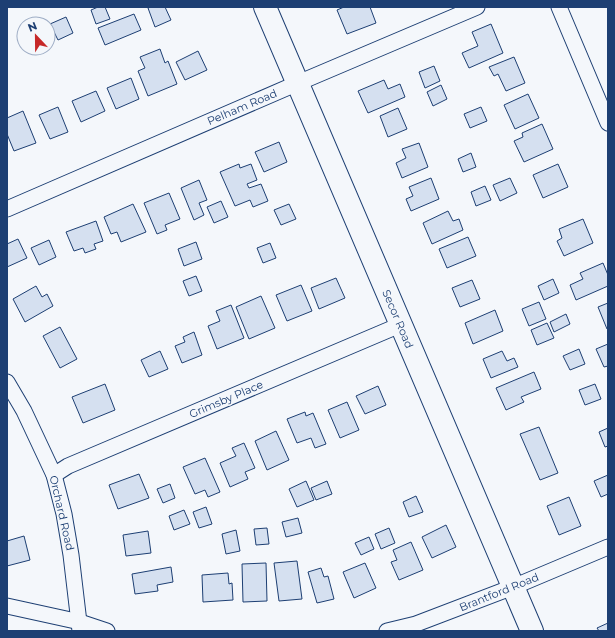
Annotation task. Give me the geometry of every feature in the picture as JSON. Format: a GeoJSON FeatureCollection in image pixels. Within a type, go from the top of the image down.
{"type":"FeatureCollection","features":[{"type":"Feature","properties":{"kind":"main road","name":"Secor Road"},"geometry":{"type":"LineString","coordinates":[[265,7],[532,631]]}},
{"type":"Feature","properties":{"kind":"street","name":"Pelham Road"},"geometry":{"type":"LineString","coordinates":[[7,209],[477,7]]}},
{"type":"Feature","properties":{"kind":"street"},"geometry":{"type":"LineString","coordinates":[[559,7],[608,122]]}},
{"type":"Feature","properties":{"kind":"street","name":"Grimsby Place"},"geometry":{"type":"LineString","coordinates":[[54,475],[68,466],[400,325]]}},
{"type":"Feature","properties":{"kind":"street","name":"Orchard Road"},"geometry":{"type":"LineString","coordinates":[[7,382],[24,411],[54,475],[64,514],[80,626]]}},
{"type":"Feature","properties":{"kind":"street","name":"Brantford Road"},"geometry":{"type":"LineString","coordinates":[[387,631],[416,624],[513,587],[608,547]]}},
{"type":"Feature","properties":{"kind":"street"},"geometry":{"type":"LineString","coordinates":[[7,606],[80,626],[107,631]]}},
{"type":"Feature","properties":{"kind":"building"},"geometry":{"type":"Polygon","coordinates":[[[98,7],[105,7],[110,19],[96,24],[91,10],[98,7]]]}},
{"type":"Feature","properties":{"kind":"building"},"geometry":{"type":"Polygon","coordinates":[[[165,7],[171,20],[155,27],[148,8],[165,7]]]}},
{"type":"Feature","properties":{"kind":"building"},"geometry":{"type":"Polygon","coordinates":[[[344,7],[370,7],[376,23],[347,34],[337,10],[344,7]]]}},
{"type":"Feature","properties":{"kind":"building"},"geometry":{"type":"Polygon","coordinates":[[[134,14],[141,30],[105,45],[98,28],[134,14]]]}},
{"type":"Feature","properties":{"kind":"building"},"geometry":{"type":"Polygon","coordinates":[[[66,17],[73,33],[58,40],[56,36],[56,21],[66,17]]]}},
{"type":"Feature","properties":{"kind":"building"},"geometry":{"type":"Polygon","coordinates":[[[491,24],[503,53],[469,68],[462,53],[478,46],[472,32],[491,24]]]}},
{"type":"Feature","properties":{"kind":"building"},"geometry":{"type":"Polygon","coordinates":[[[160,49],[165,63],[168,61],[177,84],[148,96],[138,71],[145,68],[140,57],[160,49]]]}},
{"type":"Feature","properties":{"kind":"building"},"geometry":{"type":"Polygon","coordinates":[[[198,51],[207,70],[185,80],[176,62],[198,51]]]}},
{"type":"Feature","properties":{"kind":"building"},"geometry":{"type":"Polygon","coordinates":[[[514,57],[525,83],[506,91],[498,74],[494,76],[489,67],[514,57]]]}},
{"type":"Feature","properties":{"kind":"building"},"geometry":{"type":"Polygon","coordinates":[[[434,66],[440,81],[425,88],[419,72],[434,66]]]}},
{"type":"Feature","properties":{"kind":"building"},"geometry":{"type":"Polygon","coordinates":[[[131,78],[139,99],[116,109],[107,88],[131,78]]]}},
{"type":"Feature","properties":{"kind":"building"},"geometry":{"type":"Polygon","coordinates":[[[384,80],[388,89],[400,84],[405,97],[368,113],[358,91],[384,80]]]}},
{"type":"Feature","properties":{"kind":"building"},"geometry":{"type":"Polygon","coordinates":[[[441,85],[447,99],[433,106],[427,92],[441,85]]]}},
{"type":"Feature","properties":{"kind":"building"},"geometry":{"type":"Polygon","coordinates":[[[96,91],[105,111],[81,122],[72,101],[96,91]]]}},
{"type":"Feature","properties":{"kind":"building"},"geometry":{"type":"Polygon","coordinates":[[[528,94],[539,118],[515,129],[504,105],[528,94]]]}},
{"type":"Feature","properties":{"kind":"building"},"geometry":{"type":"Polygon","coordinates":[[[58,107],[68,132],[50,139],[39,115],[58,107]]]}},
{"type":"Feature","properties":{"kind":"building"},"geometry":{"type":"Polygon","coordinates":[[[481,107],[487,121],[470,128],[464,114],[481,107]]]}},
{"type":"Feature","properties":{"kind":"building"},"geometry":{"type":"Polygon","coordinates":[[[398,108],[407,129],[388,137],[380,116],[398,108]]]}},
{"type":"Feature","properties":{"kind":"building"},"geometry":{"type":"Polygon","coordinates":[[[23,111],[36,143],[14,151],[7,134],[7,118],[23,111]]]}},
{"type":"Feature","properties":{"kind":"building"},"geometry":{"type":"Polygon","coordinates":[[[542,124],[553,149],[524,162],[514,141],[523,137],[522,133],[542,124]]]}},
{"type":"Feature","properties":{"kind":"building"},"geometry":{"type":"Polygon","coordinates":[[[279,142],[287,162],[264,172],[255,152],[279,142]]]}},
{"type":"Feature","properties":{"kind":"building"},"geometry":{"type":"Polygon","coordinates":[[[419,143],[428,167],[402,178],[396,163],[406,158],[402,149],[419,143]]]}},
{"type":"Feature","properties":{"kind":"building"},"geometry":{"type":"Polygon","coordinates":[[[471,153],[476,167],[463,172],[458,159],[471,153]]]}},
{"type":"Feature","properties":{"kind":"building"},"geometry":{"type":"Polygon","coordinates":[[[239,164],[240,168],[251,164],[257,180],[247,184],[249,188],[261,184],[268,201],[253,207],[250,200],[235,206],[220,172],[239,164]]]}},
{"type":"Feature","properties":{"kind":"building"},"geometry":{"type":"Polygon","coordinates":[[[558,164],[568,187],[543,198],[533,175],[558,164]]]}},
{"type":"Feature","properties":{"kind":"building"},"geometry":{"type":"Polygon","coordinates":[[[431,178],[439,199],[411,211],[406,199],[413,196],[409,187],[431,178]]]}},
{"type":"Feature","properties":{"kind":"building"},"geometry":{"type":"Polygon","coordinates":[[[510,178],[517,193],[500,201],[493,185],[510,178]]]}},
{"type":"Feature","properties":{"kind":"building"},"geometry":{"type":"Polygon","coordinates":[[[199,180],[207,200],[199,203],[204,215],[194,220],[181,188],[199,180]]]}},
{"type":"Feature","properties":{"kind":"building"},"geometry":{"type":"Polygon","coordinates":[[[485,186],[491,200],[476,206],[471,192],[485,186]]]}},
{"type":"Feature","properties":{"kind":"building"},"geometry":{"type":"Polygon","coordinates":[[[169,193],[180,219],[165,225],[167,230],[157,234],[144,203],[169,193]]]}},
{"type":"Feature","properties":{"kind":"building"},"geometry":{"type":"Polygon","coordinates":[[[221,201],[228,217],[214,223],[207,207],[221,201]]]}},
{"type":"Feature","properties":{"kind":"building"},"geometry":{"type":"Polygon","coordinates":[[[133,204],[146,232],[121,242],[117,232],[111,234],[104,217],[133,204]]]}},
{"type":"Feature","properties":{"kind":"building"},"geometry":{"type":"Polygon","coordinates":[[[289,204],[296,219],[281,225],[274,210],[289,204]]]}},
{"type":"Feature","properties":{"kind":"building"},"geometry":{"type":"Polygon","coordinates":[[[448,211],[453,221],[459,219],[463,230],[432,244],[423,223],[448,211]]]}},
{"type":"Feature","properties":{"kind":"building"},"geometry":{"type":"Polygon","coordinates":[[[583,219],[593,243],[564,256],[557,241],[562,238],[559,229],[583,219]]]}},
{"type":"Feature","properties":{"kind":"building"},"geometry":{"type":"Polygon","coordinates":[[[96,221],[103,241],[94,244],[96,249],[85,253],[83,248],[74,251],[66,232],[96,221]]]}},
{"type":"Feature","properties":{"kind":"building"},"geometry":{"type":"Polygon","coordinates":[[[468,237],[476,256],[447,268],[439,249],[468,237]]]}},
{"type":"Feature","properties":{"kind":"building"},"geometry":{"type":"Polygon","coordinates":[[[18,239],[27,258],[7,267],[7,244],[18,239]]]}},
{"type":"Feature","properties":{"kind":"building"},"geometry":{"type":"Polygon","coordinates":[[[49,240],[56,257],[39,265],[31,248],[49,240]]]}},
{"type":"Feature","properties":{"kind":"building"},"geometry":{"type":"Polygon","coordinates":[[[196,242],[202,259],[184,266],[178,249],[196,242]]]}},
{"type":"Feature","properties":{"kind":"building"},"geometry":{"type":"Polygon","coordinates":[[[270,243],[276,258],[263,263],[257,248],[270,243]]]}},
{"type":"Feature","properties":{"kind":"building"},"geometry":{"type":"Polygon","coordinates":[[[603,263],[608,275],[608,286],[576,300],[570,285],[583,279],[580,273],[603,263]]]}},
{"type":"Feature","properties":{"kind":"building"},"geometry":{"type":"Polygon","coordinates":[[[196,276],[202,291],[189,296],[183,281],[196,276]]]}},
{"type":"Feature","properties":{"kind":"building"},"geometry":{"type":"Polygon","coordinates":[[[336,278],[345,298],[319,309],[311,288],[336,278]]]}},
{"type":"Feature","properties":{"kind":"building"},"geometry":{"type":"Polygon","coordinates":[[[553,279],[559,293],[544,300],[538,286],[553,279]]]}},
{"type":"Feature","properties":{"kind":"building"},"geometry":{"type":"Polygon","coordinates":[[[472,280],[480,299],[460,307],[452,288],[472,280]]]}},
{"type":"Feature","properties":{"kind":"building"},"geometry":{"type":"Polygon","coordinates":[[[301,285],[312,311],[287,321],[276,295],[301,285]]]}},
{"type":"Feature","properties":{"kind":"building"},"geometry":{"type":"Polygon","coordinates":[[[36,286],[42,297],[47,294],[53,306],[25,322],[13,299],[36,286]]]}},
{"type":"Feature","properties":{"kind":"building"},"geometry":{"type":"Polygon","coordinates":[[[261,296],[275,328],[249,339],[236,307],[261,296]]]}},
{"type":"Feature","properties":{"kind":"building"},"geometry":{"type":"Polygon","coordinates":[[[539,302],[546,319],[529,326],[522,309],[539,302]]]}},
{"type":"Feature","properties":{"kind":"building"},"geometry":{"type":"Polygon","coordinates":[[[608,303],[608,329],[607,329],[598,307],[608,303]]]}},
{"type":"Feature","properties":{"kind":"building"},"geometry":{"type":"Polygon","coordinates":[[[231,305],[244,338],[217,349],[208,326],[220,321],[216,311],[231,305]]]}},
{"type":"Feature","properties":{"kind":"building"},"geometry":{"type":"Polygon","coordinates":[[[495,310],[503,331],[473,344],[465,323],[495,310]]]}},
{"type":"Feature","properties":{"kind":"building"},"geometry":{"type":"Polygon","coordinates":[[[566,314],[570,324],[554,332],[550,322],[566,314]]]}},
{"type":"Feature","properties":{"kind":"building"},"geometry":{"type":"Polygon","coordinates":[[[547,323],[554,338],[537,345],[531,330],[547,323]]]}},
{"type":"Feature","properties":{"kind":"building"},"geometry":{"type":"Polygon","coordinates":[[[60,327],[77,359],[60,368],[43,336],[60,327]]]}},
{"type":"Feature","properties":{"kind":"building"},"geometry":{"type":"Polygon","coordinates":[[[194,332],[202,355],[182,363],[175,346],[185,342],[183,337],[194,332]]]}},
{"type":"Feature","properties":{"kind":"building"},"geometry":{"type":"Polygon","coordinates":[[[608,344],[608,366],[604,367],[596,349],[608,344]]]}},
{"type":"Feature","properties":{"kind":"building"},"geometry":{"type":"Polygon","coordinates":[[[579,349],[585,364],[570,370],[563,356],[579,349]]]}},
{"type":"Feature","properties":{"kind":"building"},"geometry":{"type":"Polygon","coordinates":[[[160,351],[168,369],[149,377],[141,360],[160,351]]]}},
{"type":"Feature","properties":{"kind":"building"},"geometry":{"type":"Polygon","coordinates":[[[502,351],[507,361],[514,358],[518,367],[491,378],[483,359],[502,351]]]}},
{"type":"Feature","properties":{"kind":"building"},"geometry":{"type":"Polygon","coordinates":[[[534,372],[541,389],[521,397],[524,402],[506,410],[496,388],[534,372]]]}},
{"type":"Feature","properties":{"kind":"building"},"geometry":{"type":"Polygon","coordinates":[[[105,384],[115,410],[83,423],[72,397],[105,384]]]}},
{"type":"Feature","properties":{"kind":"building"},"geometry":{"type":"Polygon","coordinates":[[[595,384],[601,399],[585,405],[579,390],[595,384]]]}},
{"type":"Feature","properties":{"kind":"building"},"geometry":{"type":"Polygon","coordinates":[[[378,386],[386,405],[365,414],[356,396],[378,386]]]}},
{"type":"Feature","properties":{"kind":"building"},"geometry":{"type":"Polygon","coordinates":[[[347,402],[359,430],[340,438],[328,410],[347,402]]]}},
{"type":"Feature","properties":{"kind":"building"},"geometry":{"type":"Polygon","coordinates":[[[305,412],[306,416],[313,413],[326,444],[315,448],[311,438],[297,443],[287,419],[305,412]]]}},
{"type":"Feature","properties":{"kind":"building"},"geometry":{"type":"Polygon","coordinates":[[[539,427],[558,473],[540,480],[520,434],[539,427]]]}},
{"type":"Feature","properties":{"kind":"building"},"geometry":{"type":"Polygon","coordinates":[[[608,428],[608,446],[605,447],[599,432],[608,428]]]}},
{"type":"Feature","properties":{"kind":"building"},"geometry":{"type":"Polygon","coordinates":[[[276,431],[289,460],[267,470],[255,441],[276,431]]]}},
{"type":"Feature","properties":{"kind":"building"},"geometry":{"type":"Polygon","coordinates":[[[244,443],[255,468],[245,472],[248,479],[230,487],[220,463],[236,456],[232,448],[244,443]]]}},
{"type":"Feature","properties":{"kind":"building"},"geometry":{"type":"Polygon","coordinates":[[[205,458],[220,492],[208,497],[205,490],[195,494],[183,467],[205,458]]]}},
{"type":"Feature","properties":{"kind":"building"},"geometry":{"type":"Polygon","coordinates":[[[139,474],[149,498],[118,509],[109,485],[139,474]]]}},
{"type":"Feature","properties":{"kind":"building"},"geometry":{"type":"Polygon","coordinates":[[[608,475],[608,494],[601,497],[594,481],[608,475]]]}},
{"type":"Feature","properties":{"kind":"building"},"geometry":{"type":"Polygon","coordinates":[[[306,481],[314,500],[297,507],[289,489],[306,481]]]}},
{"type":"Feature","properties":{"kind":"building"},"geometry":{"type":"Polygon","coordinates":[[[327,481],[332,494],[316,500],[311,488],[327,481]]]}},
{"type":"Feature","properties":{"kind":"building"},"geometry":{"type":"Polygon","coordinates":[[[170,484],[175,498],[163,503],[157,489],[170,484]]]}},
{"type":"Feature","properties":{"kind":"building"},"geometry":{"type":"Polygon","coordinates":[[[416,496],[423,512],[409,517],[403,502],[416,496]]]}},
{"type":"Feature","properties":{"kind":"building"},"geometry":{"type":"Polygon","coordinates":[[[569,497],[581,526],[559,535],[547,506],[569,497]]]}},
{"type":"Feature","properties":{"kind":"building"},"geometry":{"type":"Polygon","coordinates":[[[206,507],[212,524],[199,528],[193,512],[206,507]]]}},
{"type":"Feature","properties":{"kind":"building"},"geometry":{"type":"Polygon","coordinates":[[[184,510],[190,524],[174,530],[169,516],[184,510]]]}},
{"type":"Feature","properties":{"kind":"building"},"geometry":{"type":"Polygon","coordinates":[[[298,518],[302,533],[286,537],[282,522],[298,518]]]}},
{"type":"Feature","properties":{"kind":"building"},"geometry":{"type":"Polygon","coordinates":[[[446,525],[456,547],[432,558],[422,537],[446,525]]]}},
{"type":"Feature","properties":{"kind":"building"},"geometry":{"type":"Polygon","coordinates":[[[267,528],[269,544],[256,545],[254,529],[267,528]]]}},
{"type":"Feature","properties":{"kind":"building"},"geometry":{"type":"Polygon","coordinates":[[[389,528],[395,543],[381,549],[375,534],[389,528]]]}},
{"type":"Feature","properties":{"kind":"building"},"geometry":{"type":"Polygon","coordinates":[[[236,530],[240,551],[226,554],[222,534],[236,530]]]}},
{"type":"Feature","properties":{"kind":"building"},"geometry":{"type":"Polygon","coordinates":[[[148,531],[151,553],[126,556],[123,535],[148,531]]]}},
{"type":"Feature","properties":{"kind":"building"},"geometry":{"type":"Polygon","coordinates":[[[24,536],[30,560],[7,566],[7,541],[24,536]]]}},
{"type":"Feature","properties":{"kind":"building"},"geometry":{"type":"Polygon","coordinates":[[[369,537],[374,549],[361,555],[355,543],[369,537]]]}},
{"type":"Feature","properties":{"kind":"building"},"geometry":{"type":"Polygon","coordinates":[[[411,542],[423,570],[399,580],[391,562],[397,560],[393,550],[411,542]]]}},
{"type":"Feature","properties":{"kind":"building"},"geometry":{"type":"Polygon","coordinates":[[[297,561],[302,599],[279,601],[274,563],[297,561]]]}},
{"type":"Feature","properties":{"kind":"building"},"geometry":{"type":"Polygon","coordinates":[[[266,563],[267,601],[243,602],[242,564],[266,563]]]}},
{"type":"Feature","properties":{"kind":"building"},"geometry":{"type":"Polygon","coordinates":[[[365,563],[376,588],[354,598],[343,572],[365,563]]]}},
{"type":"Feature","properties":{"kind":"building"},"geometry":{"type":"Polygon","coordinates":[[[171,567],[173,582],[157,585],[158,591],[135,594],[132,574],[171,567]]]}},
{"type":"Feature","properties":{"kind":"building"},"geometry":{"type":"Polygon","coordinates":[[[321,568],[324,577],[328,576],[334,599],[317,603],[308,572],[321,568]]]}},
{"type":"Feature","properties":{"kind":"building"},"geometry":{"type":"Polygon","coordinates":[[[228,573],[229,584],[232,583],[233,600],[203,602],[202,575],[228,573]]]}},
{"type":"Feature","properties":{"kind":"building"},"geometry":{"type":"Polygon","coordinates":[[[608,623],[608,631],[599,631],[597,628],[608,623]]]}}]}
